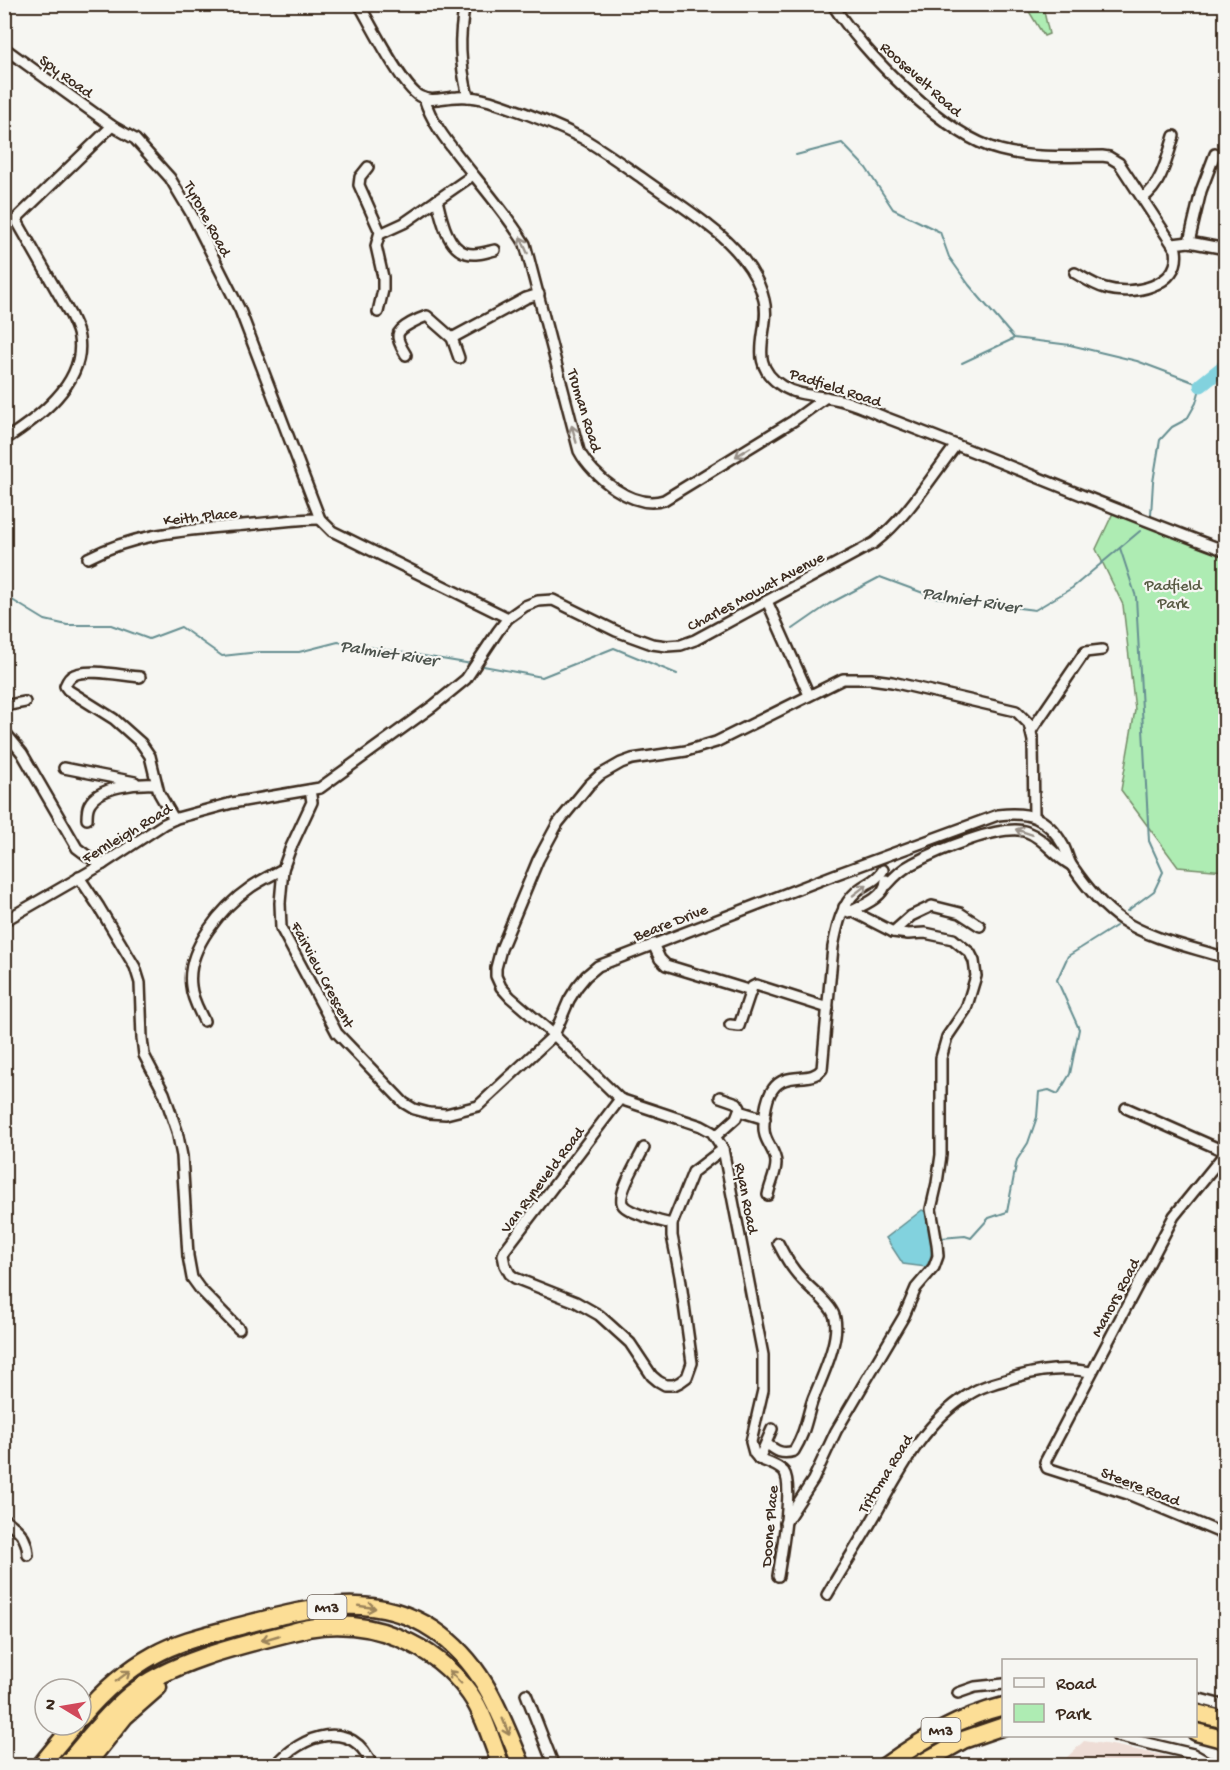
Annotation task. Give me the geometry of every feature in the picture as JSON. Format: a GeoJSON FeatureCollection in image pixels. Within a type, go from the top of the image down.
{"type":"FeatureCollection","features":[{"type":"Feature","properties":{"kind":"highway","name":"M13"},"geometry":{"type":"LineString","coordinates":[[93,1704],[112,1684],[135,1667],[168,1648],[190,1640],[311,1609],[352,1605],[394,1612],[424,1625],[452,1644],[477,1669],[498,1706],[522,1766]]}},
{"type":"Feature","properties":{"kind":"highway","name":"M13"},"geometry":{"type":"LineString","coordinates":[[65,1766],[132,1692],[157,1677],[182,1664],[327,1625],[364,1626],[402,1639],[430,1655],[446,1668],[470,1695],[501,1766]]}},
{"type":"Feature","properties":{"kind":"highway"},"geometry":{"type":"LineString","coordinates":[[85,1766],[107,1736],[137,1704],[165,1682],[207,1657]]}},
{"type":"Feature","properties":{"kind":"highway","name":"M13"},"geometry":{"type":"LineString","coordinates":[[885,1766],[932,1734],[985,1711],[1002,1707]]}},
{"type":"Feature","properties":{"kind":"highway"},"geometry":{"type":"LineString","coordinates":[[1197,1713],[1226,1720]]}},
{"type":"Feature","properties":{"kind":"highway","name":"M13"},"geometry":{"type":"LineString","coordinates":[[917,1766],[963,1740],[1002,1727]]}},
{"type":"Feature","properties":{"kind":"highway"},"geometry":{"type":"LineString","coordinates":[[1197,1732],[1226,1740]]}},
{"type":"Feature","properties":{"kind":"highway"},"geometry":{"type":"LineString","coordinates":[[40,1766],[64,1737]]}},
{"type":"Feature","properties":{"kind":"street"},"geometry":{"type":"LineString","coordinates":[[359,4],[402,77],[415,93],[424,98]]}},
{"type":"Feature","properties":{"kind":"street"},"geometry":{"type":"LineString","coordinates":[[465,4],[459,48],[462,76],[468,97]]}},
{"type":"Feature","properties":{"kind":"street","name":"Roosevelt Road"},"geometry":{"type":"LineString","coordinates":[[831,4],[845,24],[934,115],[972,139],[1001,151],[1024,155],[1102,156],[1115,160],[1143,198]]}},
{"type":"Feature","properties":{"kind":"street","name":"Spy Road"},"geometry":{"type":"LineString","coordinates":[[4,48],[112,126]]}},
{"type":"Feature","properties":{"kind":"street","name":"Padfield Road"},"geometry":{"type":"LineString","coordinates":[[424,98],[433,100],[468,97],[490,101],[585,140],[718,232],[747,265],[763,295],[765,305],[761,337],[762,355],[769,375],[781,385],[795,392],[846,402],[1085,498],[1226,551]]}},
{"type":"Feature","properties":{"kind":"street","name":"Truman Road"},"geometry":{"type":"LineString","coordinates":[[424,98],[429,115],[525,244],[579,450],[592,470],[634,500],[649,503],[664,500],[793,421],[826,397]]}},
{"type":"Feature","properties":{"kind":"street"},"geometry":{"type":"LineString","coordinates":[[4,440],[36,418],[55,401],[74,371],[80,351],[78,332],[71,316],[18,223],[18,217],[112,126]]}},
{"type":"Feature","properties":{"kind":"street","name":"Tyrone Road"},"geometry":{"type":"LineString","coordinates":[[112,126],[131,135],[148,152],[170,178],[192,215],[240,310],[320,519]]}},
{"type":"Feature","properties":{"kind":"street"},"geometry":{"type":"LineString","coordinates":[[1075,273],[1109,289],[1149,288],[1167,278],[1174,267],[1177,256],[1173,244],[1143,198],[1152,192],[1157,183],[1174,136]]}},
{"type":"Feature","properties":{"kind":"street"},"geometry":{"type":"LineString","coordinates":[[1189,242],[1201,191],[1215,154]]}},
{"type":"Feature","properties":{"kind":"street"},"geometry":{"type":"LineString","coordinates":[[368,167],[360,177],[359,185],[380,234],[376,246],[384,277],[383,298],[378,312]]}},
{"type":"Feature","properties":{"kind":"street"},"geometry":{"type":"LineString","coordinates":[[380,234],[404,223],[474,175]]}},
{"type":"Feature","properties":{"kind":"street"},"geometry":{"type":"LineString","coordinates":[[437,200],[444,224],[458,249],[463,253],[476,254],[495,250]]}},
{"type":"Feature","properties":{"kind":"street"},"geometry":{"type":"LineString","coordinates":[[1173,244],[1189,242],[1226,249]]}},
{"type":"Feature","properties":{"kind":"street"},"geometry":{"type":"LineString","coordinates":[[452,338],[526,298],[539,294]]}},
{"type":"Feature","properties":{"kind":"street"},"geometry":{"type":"LineString","coordinates":[[405,355],[398,337],[399,332],[424,317],[432,319],[452,338],[459,358]]}},
{"type":"Feature","properties":{"kind":"street","name":"Charles Mowat Avenue"},"geometry":{"type":"LineString","coordinates":[[310,790],[320,788],[433,706],[466,679],[508,618],[525,606],[538,601],[553,600],[638,640],[667,646],[681,645],[862,551],[888,532],[956,445]]}},
{"type":"Feature","properties":{"kind":"street","name":"Keith Place"},"geometry":{"type":"LineString","coordinates":[[88,558],[117,545],[154,535],[285,519],[320,519]]}},
{"type":"Feature","properties":{"kind":"street"},"geometry":{"type":"LineString","coordinates":[[320,519],[332,531],[508,618]]}},
{"type":"Feature","properties":{"kind":"street"},"geometry":{"type":"LineString","coordinates":[[767,601],[809,695]]}},
{"type":"Feature","properties":{"kind":"street"},"geometry":{"type":"LineString","coordinates":[[1031,731],[1085,652],[1102,650]]}},
{"type":"Feature","properties":{"kind":"street"},"geometry":{"type":"LineString","coordinates":[[140,677],[74,674],[65,686],[114,719],[141,743],[150,756],[156,784],[174,819]]}},
{"type":"Feature","properties":{"kind":"street"},"geometry":{"type":"LineString","coordinates":[[720,1096],[737,1103],[739,1112],[736,1118],[716,1136],[690,1120],[620,1099],[554,1035],[504,991],[496,976],[501,949],[548,841],[568,809],[600,775],[632,759],[686,751],[716,742],[843,679],[892,682],[1007,707],[1023,716],[1029,724],[1033,741],[1034,816],[1048,825],[1057,837],[1071,865],[1100,900],[1121,919],[1146,932],[1226,958]]}},
{"type":"Feature","properties":{"kind":"street"},"geometry":{"type":"LineString","coordinates":[[4,706],[25,702]]}},
{"type":"Feature","properties":{"kind":"street"},"geometry":{"type":"LineString","coordinates":[[4,731],[22,753],[77,848],[103,864]]}},
{"type":"Feature","properties":{"kind":"street"},"geometry":{"type":"LineString","coordinates":[[64,768],[137,783],[156,784]]}},
{"type":"Feature","properties":{"kind":"street"},"geometry":{"type":"LineString","coordinates":[[87,819],[88,805],[96,797],[106,791],[137,783]]}},
{"type":"Feature","properties":{"kind":"street","name":"Fernleigh Road"},"geometry":{"type":"LineString","coordinates":[[4,921],[103,864],[174,819],[223,805],[310,790]]}},
{"type":"Feature","properties":{"kind":"street","name":"Fairview Crescent"},"geometry":{"type":"LineString","coordinates":[[310,790],[312,802],[283,869],[279,921],[285,938],[337,1033],[404,1103],[421,1111],[446,1114],[478,1106],[554,1035]]}},
{"type":"Feature","properties":{"kind":"street","name":"Beare Drive"},"geometry":{"type":"LineString","coordinates":[[554,1035],[569,1000],[586,976],[598,966],[986,818],[1010,813],[1034,816]]}},
{"type":"Feature","properties":{"kind":"street"},"geometry":{"type":"LineString","coordinates":[[846,911],[878,896],[911,864],[987,834],[1015,829],[1032,834],[1060,859],[1071,865]]}},
{"type":"Feature","properties":{"kind":"street"},"geometry":{"type":"LineString","coordinates":[[878,859],[887,885]]}},
{"type":"Feature","properties":{"kind":"street"},"geometry":{"type":"LineString","coordinates":[[204,1021],[190,985],[192,960],[198,948],[214,921],[249,888],[283,869]]}},
{"type":"Feature","properties":{"kind":"street"},"geometry":{"type":"LineString","coordinates":[[768,1195],[776,1162],[764,1135],[771,1091],[794,1077],[816,1075],[822,1069],[833,947],[846,911],[858,891],[879,877],[883,870]]}},
{"type":"Feature","properties":{"kind":"street"},"geometry":{"type":"LineString","coordinates":[[79,877],[135,967],[141,983],[144,1055],[164,1093],[177,1131],[182,1156],[188,1256],[192,1278],[239,1329]]}},
{"type":"Feature","properties":{"kind":"street"},"geometry":{"type":"LineString","coordinates":[[893,932],[911,915],[932,906],[960,913],[980,926]]}},
{"type":"Feature","properties":{"kind":"street"},"geometry":{"type":"LineString","coordinates":[[785,1523],[813,1480],[836,1431],[904,1316],[916,1288],[934,1267],[938,1256],[931,1209],[941,1155],[941,1058],[947,1037],[966,1010],[974,988],[976,967],[970,953],[953,939],[925,933],[893,932],[846,911]]}},
{"type":"Feature","properties":{"kind":"street"},"geometry":{"type":"LineString","coordinates":[[653,944],[660,959],[666,965],[751,991]]}},
{"type":"Feature","properties":{"kind":"street"},"geometry":{"type":"LineString","coordinates":[[730,1025],[736,1027],[740,1025],[751,991],[754,986],[759,985],[828,1008]]}},
{"type":"Feature","properties":{"kind":"street","name":"Van Ryneveld Road"},"geometry":{"type":"LineString","coordinates":[[620,1099],[505,1250],[504,1265],[515,1278],[576,1302],[599,1315],[630,1343],[652,1376],[665,1385],[674,1385],[687,1377],[692,1363],[672,1224]]}},
{"type":"Feature","properties":{"kind":"street"},"geometry":{"type":"LineString","coordinates":[[1126,1108],[1226,1152]]}},
{"type":"Feature","properties":{"kind":"street"},"geometry":{"type":"LineString","coordinates":[[739,1112],[765,1119]]}},
{"type":"Feature","properties":{"kind":"street","name":"Ryan Road"},"geometry":{"type":"LineString","coordinates":[[716,1136],[723,1149],[763,1355],[763,1390],[752,1442],[754,1453],[759,1459]]}},
{"type":"Feature","properties":{"kind":"street"},"geometry":{"type":"LineString","coordinates":[[644,1149],[624,1189],[622,1203],[625,1207],[638,1213],[672,1224],[693,1172],[723,1149]]}},
{"type":"Feature","properties":{"kind":"street","name":"Manors Road"},"geometry":{"type":"LineString","coordinates":[[1046,1466],[1049,1454],[1174,1216],[1226,1152]]}},
{"type":"Feature","properties":{"kind":"street"},"geometry":{"type":"LineString","coordinates":[[767,1444],[777,1451],[785,1453],[794,1451],[806,1429],[812,1402],[826,1366],[835,1333],[834,1314],[800,1277],[778,1243]]}},
{"type":"Feature","properties":{"kind":"street","name":"Tritoma Road"},"geometry":{"type":"LineString","coordinates":[[827,1595],[904,1463],[919,1442],[959,1401],[979,1389],[1046,1370],[1067,1368],[1091,1372]]}},
{"type":"Feature","properties":{"kind":"street"},"geometry":{"type":"LineString","coordinates":[[759,1459],[772,1429]]}},
{"type":"Feature","properties":{"kind":"street","name":"Doone Place"},"geometry":{"type":"LineString","coordinates":[[759,1459],[782,1471],[788,1480],[778,1576]]}},
{"type":"Feature","properties":{"kind":"street","name":"Steere Road"},"geometry":{"type":"LineString","coordinates":[[1046,1466],[1128,1494],[1226,1535]]}},
{"type":"Feature","properties":{"kind":"street"},"geometry":{"type":"LineString","coordinates":[[4,1519],[21,1531],[28,1546],[28,1555]]}},
{"type":"Feature","properties":{"kind":"street"},"geometry":{"type":"LineString","coordinates":[[958,1693],[975,1687],[1002,1684]]}},
{"type":"Feature","properties":{"kind":"street"},"geometry":{"type":"LineString","coordinates":[[526,1694],[554,1766]]}},
{"type":"Feature","properties":{"kind":"street"},"geometry":{"type":"LineString","coordinates":[[1197,1698],[1226,1706]]}},
{"type":"Feature","properties":{"kind":"street"},"geometry":{"type":"LineString","coordinates":[[274,1766],[299,1744],[332,1734],[347,1738],[361,1747],[372,1766]]}},
{"type":"Feature","properties":{"kind":"street"},"geometry":{"type":"LineString","coordinates":[[1121,1737],[1193,1754],[1214,1766]]}},
{"type":"Feature","properties":{"kind":"shaded area"},"geometry":{"type":"Polygon","coordinates":[[[1084,1741],[1162,1755],[1191,1765],[1059,1765],[1084,1741]]]}},
{"type":"Feature","properties":{"kind":"green space"},"geometry":{"type":"Polygon","coordinates":[[[1025,5],[1043,7],[1049,34],[1044,36],[1025,5]]]}},
{"type":"Feature","properties":{"kind":"green space","name":"Padfield Park"},"geometry":{"type":"Polygon","coordinates":[[[1113,513],[1126,516],[1225,556],[1225,871],[1178,867],[1121,790],[1135,710],[1123,605],[1096,549],[1113,513]]]}},
{"type":"Feature","properties":{"kind":"water"},"geometry":{"type":"Polygon","coordinates":[[[922,1210],[929,1213],[932,1241],[929,1261],[926,1267],[903,1264],[886,1238],[922,1210]]]}},
{"type":"Feature","properties":{"kind":"waterway"},"geometry":{"type":"LineString","coordinates":[[796,155],[842,143],[866,168],[893,209],[940,232],[949,257],[969,285],[1014,338],[1070,345],[1137,361],[1201,385],[1196,403],[1187,419],[1172,427],[1160,440],[1153,482],[1151,515]]}},
{"type":"Feature","properties":{"kind":"waterway"},"geometry":{"type":"LineString","coordinates":[[962,363],[1013,339]]}},
{"type":"Feature","properties":{"kind":"waterway","name":"Palmiet River"},"geometry":{"type":"LineString","coordinates":[[1201,385],[1226,365]]}},
{"type":"Feature","properties":{"kind":"waterway","name":"Palmiet River"},"geometry":{"type":"LineString","coordinates":[[793,629],[829,604],[880,577],[934,597],[1035,610],[1072,588],[1140,531]]}},
{"type":"Feature","properties":{"kind":"waterway"},"geometry":{"type":"LineString","coordinates":[[1120,548],[1136,597],[1149,841],[1163,872],[1154,891],[1127,911]]}},
{"type":"Feature","properties":{"kind":"waterway","name":"Palmiet River"},"geometry":{"type":"LineString","coordinates":[[4,595],[45,620],[67,625],[111,625],[149,639],[181,627],[222,656],[259,652],[299,652],[338,642],[472,664]]}},
{"type":"Feature","properties":{"kind":"waterway","name":"Palmiet River"},"geometry":{"type":"LineString","coordinates":[[478,665],[542,677],[614,648],[677,674]]}},
{"type":"Feature","properties":{"kind":"waterway"},"geometry":{"type":"LineString","coordinates":[[941,1238],[965,1236],[971,1238],[989,1218],[1007,1212],[1017,1160],[1028,1143],[1037,1117],[1039,1092],[1049,1090],[1058,1094],[1070,1074],[1079,1029],[1057,980],[1068,956],[1116,926]]}}]}
